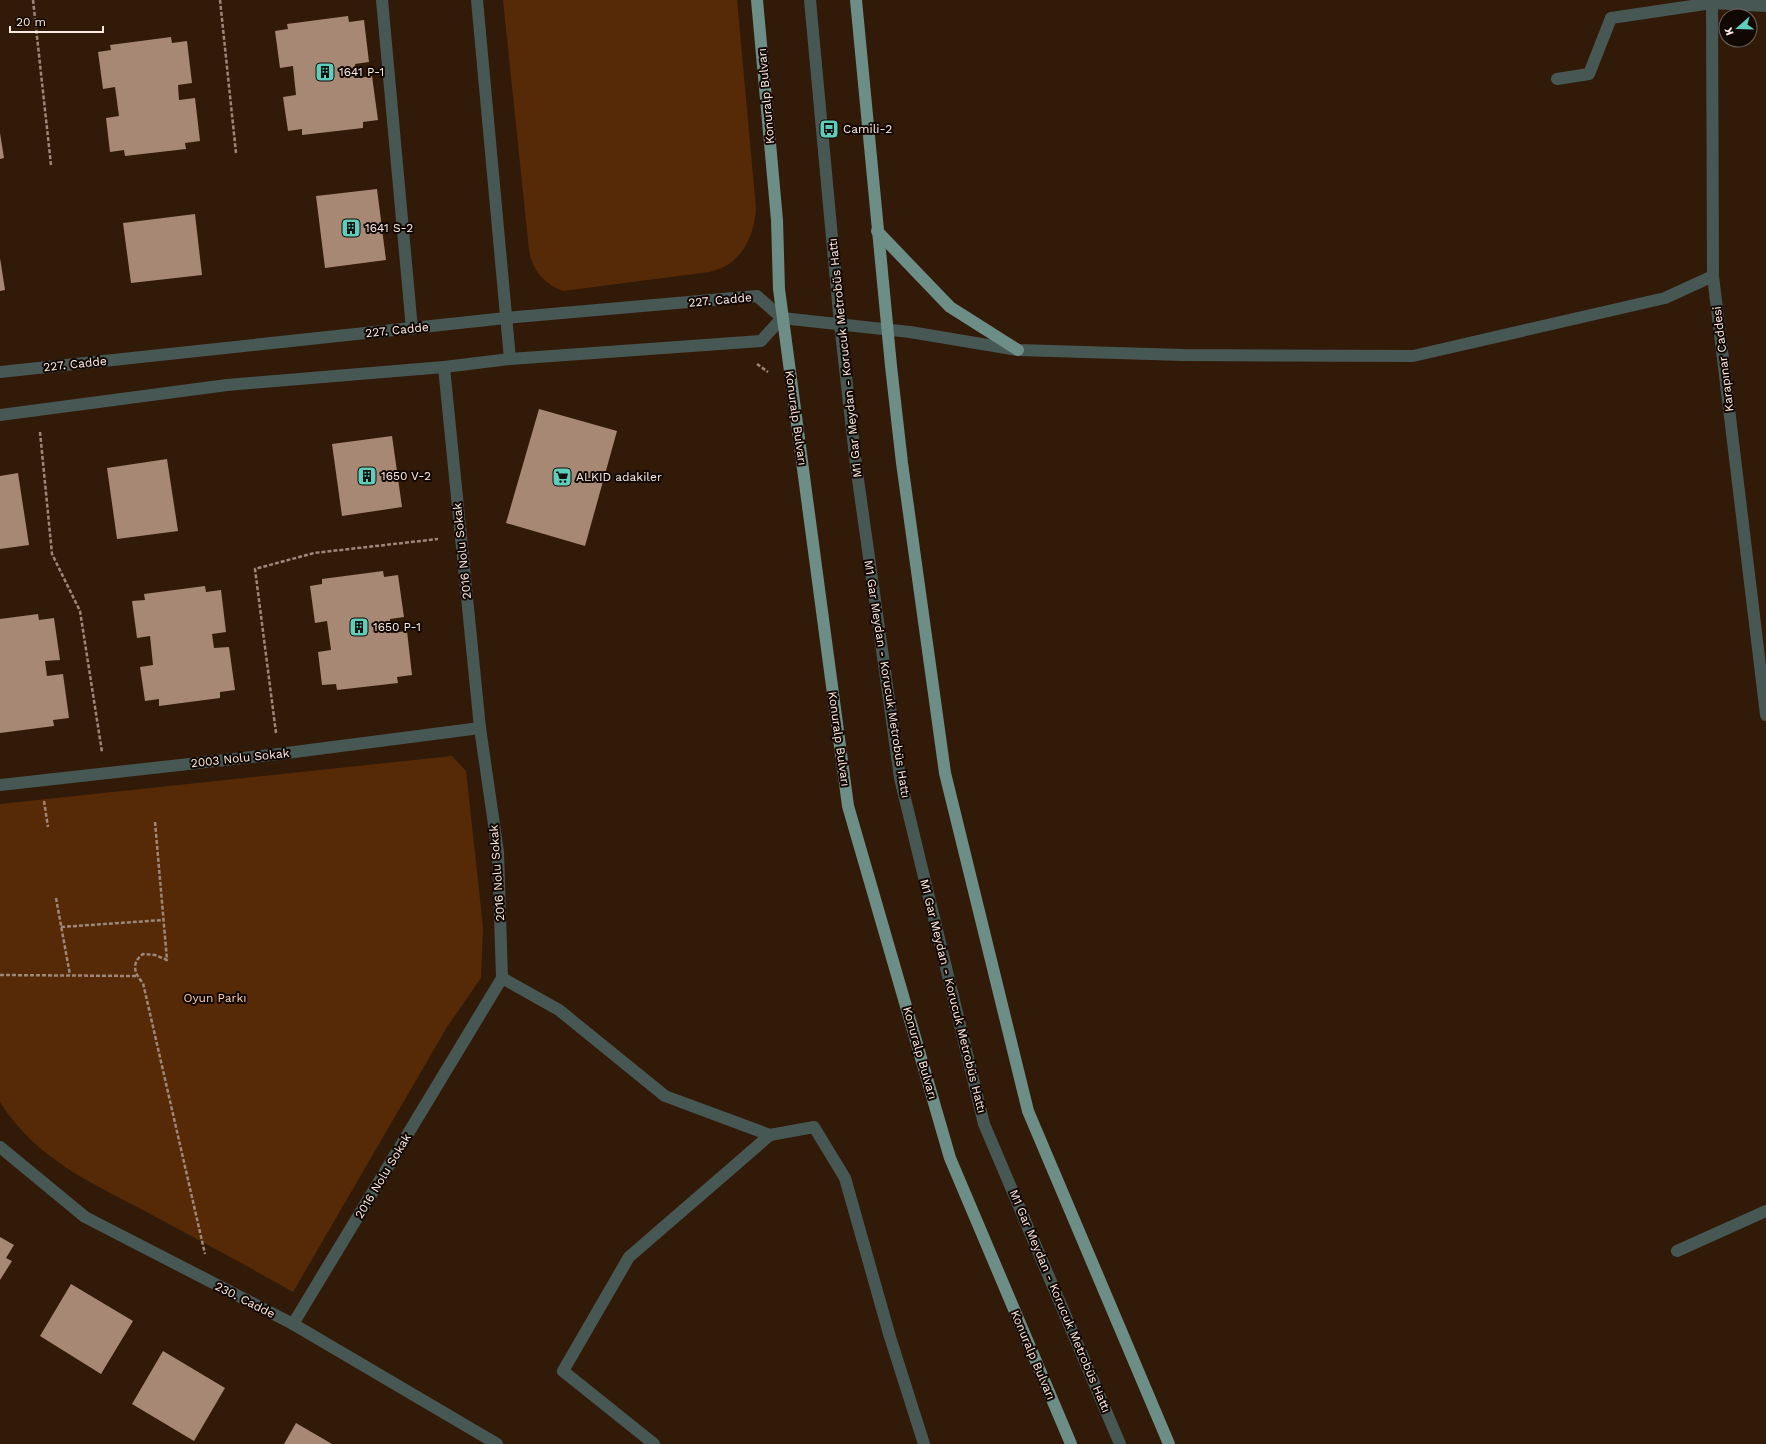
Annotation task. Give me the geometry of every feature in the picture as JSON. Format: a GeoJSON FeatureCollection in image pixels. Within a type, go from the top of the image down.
{"type":"FeatureCollection","features":[{"type":"Feature","properties":{"kind":"main road","name":"Konuralp Bulvarı"},"geometry":{"type":"LineString","coordinates":[[758,0],[777,220],[778,289],[848,806],[950,1158],[1070,1444]]}},
{"type":"Feature","properties":{"kind":"main road"},"geometry":{"type":"LineString","coordinates":[[856,0],[877,231],[902,463],[945,773],[1028,1111],[1169,1444]]}},
{"type":"Feature","properties":{"kind":"main road"},"geometry":{"type":"LineString","coordinates":[[877,231],[950,307],[1018,350]]}},
{"type":"Feature","properties":{"kind":"street"},"geometry":{"type":"LineString","coordinates":[[382,0],[412,329]]}},
{"type":"Feature","properties":{"kind":"street"},"geometry":{"type":"LineString","coordinates":[[477,0],[510,359]]}},
{"type":"Feature","properties":{"kind":"street","name":"M1 Gar Meydan - Korucuk Metrobüs Hattı"},"geometry":{"type":"LineString","coordinates":[[810,0],[840,324],[856,465],[900,778],[984,1124],[1120,1444]]}},
{"type":"Feature","properties":{"kind":"street"},"geometry":{"type":"LineString","coordinates":[[1557,79],[1589,74],[1611,18],[1714,1],[1766,6]]}},
{"type":"Feature","properties":{"kind":"street","name":"Karapınar Caddesi"},"geometry":{"type":"LineString","coordinates":[[1714,1],[1713,276],[1766,715]]}},
{"type":"Feature","properties":{"kind":"street"},"geometry":{"type":"LineString","coordinates":[[0,415],[227,385],[510,359],[761,341],[782,318],[887,330],[1018,350],[1183,355],[1413,356],[1665,298],[1713,276]]}},
{"type":"Feature","properties":{"kind":"street","name":"227. Cadde"},"geometry":{"type":"LineString","coordinates":[[0,372],[506,318],[758,296],[782,318]]}},
{"type":"Feature","properties":{"kind":"street","name":"2016 Nolu Sokak"},"geometry":{"type":"LineString","coordinates":[[293,1324],[502,978],[498,852],[480,728],[444,366]]}},
{"type":"Feature","properties":{"kind":"street","name":"2003 Nolu Sokak"},"geometry":{"type":"LineString","coordinates":[[0,785],[105,772],[279,754],[480,728]]}},
{"type":"Feature","properties":{"kind":"street"},"geometry":{"type":"LineString","coordinates":[[502,978],[559,1010],[666,1096],[770,1135]]}},
{"type":"Feature","properties":{"kind":"street"},"geometry":{"type":"LineString","coordinates":[[654,1444],[563,1372],[629,1257],[770,1135],[814,1127],[845,1178],[890,1338],[924,1444]]}},
{"type":"Feature","properties":{"kind":"street","name":"230. Cadde"},"geometry":{"type":"LineString","coordinates":[[0,1147],[85,1217],[212,1284],[293,1324],[497,1444]]}},
{"type":"Feature","properties":{"kind":"street"},"geometry":{"type":"LineString","coordinates":[[1677,1251],[1766,1212]]}},
{"type":"Feature","properties":{"kind":"path"},"geometry":{"type":"LineString","coordinates":[[33,0],[51,165]]}},
{"type":"Feature","properties":{"kind":"path"},"geometry":{"type":"LineString","coordinates":[[220,0],[236,153]]}},
{"type":"Feature","properties":{"kind":"path"},"geometry":{"type":"LineString","coordinates":[[37,411],[52,554],[80,611],[105,772]]}},
{"type":"Feature","properties":{"kind":"path"},"geometry":{"type":"LineString","coordinates":[[279,754],[255,569],[314,553],[460,537]]}},
{"type":"Feature","properties":{"kind":"path"},"geometry":{"type":"LineString","coordinates":[[155,822],[167,960],[155,955],[143,954],[135,963],[134,970],[136,976],[143,983],[212,1284]]}},
{"type":"Feature","properties":{"kind":"path"},"geometry":{"type":"LineString","coordinates":[[56,898],[70,976]]}},
{"type":"Feature","properties":{"kind":"path"},"geometry":{"type":"LineString","coordinates":[[61,927],[163,920]]}},
{"type":"Feature","properties":{"kind":"path"},"geometry":{"type":"LineString","coordinates":[[0,975],[136,976]]}},
{"type":"Feature","properties":{"kind":"green space"},"geometry":{"type":"Polygon","coordinates":[[[503,0],[737,0],[756,209],[752,230],[743,249],[737,257],[720,269],[709,272],[563,291],[550,284],[540,275],[533,264],[529,250],[503,0]]]}},
{"type":"Feature","properties":{"kind":"green space","name":"Oyun Parkı"},"geometry":{"type":"Polygon","coordinates":[[[452,756],[466,771],[483,927],[481,978],[447,1027],[293,1292],[69,1169],[49,1156],[15,1123],[0,1102],[0,804],[452,756]]]}},
{"type":"Feature","properties":{"kind":"building","name":"1641 P-1"},"geometry":{"type":"Polygon","coordinates":[[[348,16],[349,22],[364,20],[369,62],[355,64],[357,78],[372,76],[378,120],[363,122],[363,128],[302,135],[302,129],[288,131],[283,97],[296,95],[293,66],[280,68],[275,31],[288,29],[287,24],[348,16]]]}},
{"type":"Feature","properties":{"kind":"building"},"geometry":{"type":"Polygon","coordinates":[[[171,37],[172,43],[187,41],[192,83],[178,85],[179,100],[195,98],[200,141],[185,143],[186,149],[125,156],[124,150],[110,152],[106,118],[119,116],[115,87],[103,89],[98,52],[111,50],[110,45],[171,37]]]}},
{"type":"Feature","properties":{"kind":"building"},"geometry":{"type":"Polygon","coordinates":[[[0,133],[4,158],[0,159],[0,133]]]}},
{"type":"Feature","properties":{"kind":"building","name":"1641 S-2"},"geometry":{"type":"Polygon","coordinates":[[[377,189],[386,260],[325,268],[316,196],[377,189]]]}},
{"type":"Feature","properties":{"kind":"building"},"geometry":{"type":"Polygon","coordinates":[[[195,214],[202,275],[131,283],[123,223],[195,214]]]}},
{"type":"Feature","properties":{"kind":"building"},"geometry":{"type":"Polygon","coordinates":[[[0,258],[5,290],[0,291],[0,258]]]}},
{"type":"Feature","properties":{"kind":"building","name":"ALKID adakiler"},"geometry":{"type":"Polygon","coordinates":[[[539,409],[617,431],[585,546],[506,523],[539,409]]]}},
{"type":"Feature","properties":{"kind":"building","name":"1650 V-2"},"geometry":{"type":"Polygon","coordinates":[[[392,436],[402,507],[342,516],[332,444],[392,436]]]}},
{"type":"Feature","properties":{"kind":"building"},"geometry":{"type":"Polygon","coordinates":[[[167,459],[178,531],[117,539],[107,468],[167,459]]]}},
{"type":"Feature","properties":{"kind":"building"},"geometry":{"type":"Polygon","coordinates":[[[18,473],[29,545],[0,549],[0,476],[18,473]]]}},
{"type":"Feature","properties":{"kind":"building","name":"1650 P-1"},"geometry":{"type":"Polygon","coordinates":[[[383,571],[384,577],[398,575],[404,617],[390,619],[391,633],[407,631],[412,675],[397,677],[398,683],[337,690],[336,684],[322,685],[318,652],[331,650],[327,621],[315,623],[310,586],[322,584],[322,579],[383,571]]]}},
{"type":"Feature","properties":{"kind":"building"},"geometry":{"type":"Polygon","coordinates":[[[205,586],[206,592],[221,590],[226,632],[212,634],[214,648],[229,647],[235,690],[220,692],[220,698],[159,706],[159,699],[145,701],[140,667],[153,665],[150,636],[137,638],[132,601],[145,600],[144,594],[205,586]]]}},
{"type":"Feature","properties":{"kind":"building"},"geometry":{"type":"Polygon","coordinates":[[[38,614],[39,620],[54,618],[60,660],[45,661],[47,676],[63,674],[69,718],[53,720],[54,726],[0,733],[0,619],[38,614]]]}},
{"type":"Feature","properties":{"kind":"building"},"geometry":{"type":"Polygon","coordinates":[[[0,1237],[14,1245],[6,1258],[12,1261],[0,1280],[0,1237]]]}},
{"type":"Feature","properties":{"kind":"building"},"geometry":{"type":"Polygon","coordinates":[[[71,1284],[133,1321],[101,1374],[40,1336],[71,1284]]]}},
{"type":"Feature","properties":{"kind":"building"},"geometry":{"type":"Polygon","coordinates":[[[163,1351],[225,1388],[194,1441],[132,1404],[163,1351]]]}},
{"type":"Feature","properties":{"kind":"building"},"geometry":{"type":"Polygon","coordinates":[[[296,1423],[332,1444],[284,1444],[296,1423]]]}},
{"type":"Feature","properties":{"kind":"place","name":"1641 P-1"},"geometry":{"type":"Point","coordinates":[325,72]}},
{"type":"Feature","properties":{"kind":"place","name":"Camili-2"},"geometry":{"type":"Point","coordinates":[829,129]}},
{"type":"Feature","properties":{"kind":"place","name":"1641 S-2"},"geometry":{"type":"Point","coordinates":[351,228]}},
{"type":"Feature","properties":{"kind":"place","name":"1650 V-2"},"geometry":{"type":"Point","coordinates":[367,476]}},
{"type":"Feature","properties":{"kind":"place","name":"ALKID adakiler"},"geometry":{"type":"Point","coordinates":[562,477]}},
{"type":"Feature","properties":{"kind":"place","name":"1650 P-1"},"geometry":{"type":"Point","coordinates":[359,627]}}]}
